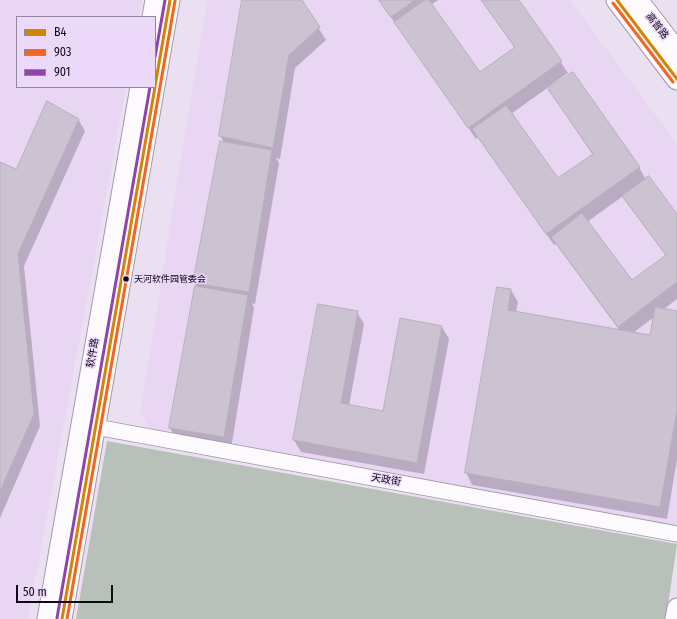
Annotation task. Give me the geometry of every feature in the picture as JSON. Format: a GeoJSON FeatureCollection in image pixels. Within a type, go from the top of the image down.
{"type":"FeatureCollection","features":[{"type":"Feature","properties":{"kind":"main road","name":"高普路"},"geometry":{"type":"LineString","coordinates":[[617,0],[677,79]]}},
{"type":"Feature","properties":{"kind":"main road","name":"高普路"},"geometry":{"type":"LineString","coordinates":[[637,0],[677,52]]}},
{"type":"Feature","properties":{"kind":"street"},"geometry":{"type":"LineString","coordinates":[[152,16],[155,0]]}},
{"type":"Feature","properties":{"kind":"street","name":"软件路"},"geometry":{"type":"LineString","coordinates":[[156,81],[170,0]]}},
{"type":"Feature","properties":{"kind":"street","name":"软件路"},"geometry":{"type":"LineString","coordinates":[[47,619],[140,88]]}},
{"type":"Feature","properties":{"kind":"street","name":"软件路"},"geometry":{"type":"LineString","coordinates":[[62,619],[155,88]]}},
{"type":"Feature","properties":{"kind":"street","name":"天政街"},"geometry":{"type":"LineString","coordinates":[[96,427],[677,534]]}},
{"type":"Feature","properties":{"kind":"street"},"geometry":{"type":"LineString","coordinates":[[675,619],[677,608]]}},
{"type":"Feature","properties":{"kind":"shaded area"},"geometry":{"type":"Polygon","coordinates":[[[0,0],[142,0],[139,16],[16,16],[16,88],[126,88],[28,619],[0,619],[0,0]]]}},
{"type":"Feature","properties":{"kind":"shaded area"},"geometry":{"type":"Polygon","coordinates":[[[207,0],[570,0],[677,144],[677,521],[670,528],[152,433],[140,412],[207,0]]]}},
{"type":"Feature","properties":{"kind":"shaded area"},"geometry":{"type":"Polygon","coordinates":[[[107,441],[677,544],[666,619],[76,619],[107,441]]]}},
{"type":"Feature","properties":{"kind":"building"},"geometry":{"type":"Polygon","coordinates":[[[242,0],[302,0],[320,27],[289,55],[273,148],[219,136],[242,0]]]}},
{"type":"Feature","properties":{"kind":"building"},"geometry":{"type":"Polygon","coordinates":[[[379,0],[415,0],[391,17],[379,0]]]}},
{"type":"Feature","properties":{"kind":"building"},"geometry":{"type":"Polygon","coordinates":[[[425,0],[429,0],[480,72],[515,47],[481,0],[519,0],[562,61],[468,128],[394,22],[425,0]]]}},
{"type":"Feature","properties":{"kind":"building"},"geometry":{"type":"Polygon","coordinates":[[[573,72],[640,167],[546,234],[472,129],[506,105],[558,178],[593,154],[548,89],[573,72]]]}},
{"type":"Feature","properties":{"kind":"building"},"geometry":{"type":"Polygon","coordinates":[[[47,101],[79,119],[18,254],[34,414],[0,491],[0,162],[16,169],[47,101]]]}},
{"type":"Feature","properties":{"kind":"building"},"geometry":{"type":"Polygon","coordinates":[[[220,141],[272,150],[249,292],[193,283],[220,141]]]}},
{"type":"Feature","properties":{"kind":"building"},"geometry":{"type":"Polygon","coordinates":[[[649,176],[677,214],[677,282],[618,327],[551,237],[582,213],[632,280],[666,255],[622,196],[649,176]]]}},
{"type":"Feature","properties":{"kind":"building"},"geometry":{"type":"Polygon","coordinates":[[[195,286],[248,295],[224,437],[169,428],[195,286]]]}},
{"type":"Feature","properties":{"kind":"building"},"geometry":{"type":"Polygon","coordinates":[[[497,287],[511,289],[508,310],[650,335],[655,307],[677,311],[677,410],[660,507],[465,473],[497,287]]]}},
{"type":"Feature","properties":{"kind":"building"},"geometry":{"type":"Polygon","coordinates":[[[318,304],[358,311],[341,403],[383,411],[400,318],[442,326],[417,463],[293,440],[318,304]]]}},
{"type":"Feature","properties":{"kind":"transit line","name":"901"},"geometry":{"type":"LineString","coordinates":[[156,51],[165,0]]}},
{"type":"Feature","properties":{"kind":"transit line","name":"B4"},"geometry":{"type":"LineString","coordinates":[[156,80],[170,0]]}},
{"type":"Feature","properties":{"kind":"transit line","name":"B4"},"geometry":{"type":"LineString","coordinates":[[617,0],[677,79]]}},
{"type":"Feature","properties":{"kind":"transit line","name":"903"},"geometry":{"type":"LineString","coordinates":[[67,619],[175,1]]}},
{"type":"Feature","properties":{"kind":"transit line","name":"903"},"geometry":{"type":"LineString","coordinates":[[613,3],[673,82]]}},
{"type":"Feature","properties":{"kind":"transit line","name":"901"},"geometry":{"type":"LineString","coordinates":[[57,618],[150,88]]}},
{"type":"Feature","properties":{"kind":"transit line","name":"B4"},"geometry":{"type":"LineString","coordinates":[[62,619],[155,88]]}},
{"type":"Feature","properties":{"kind":"place","name":"天河软件园管委会"},"geometry":{"type":"Point","coordinates":[126,279]}}]}
